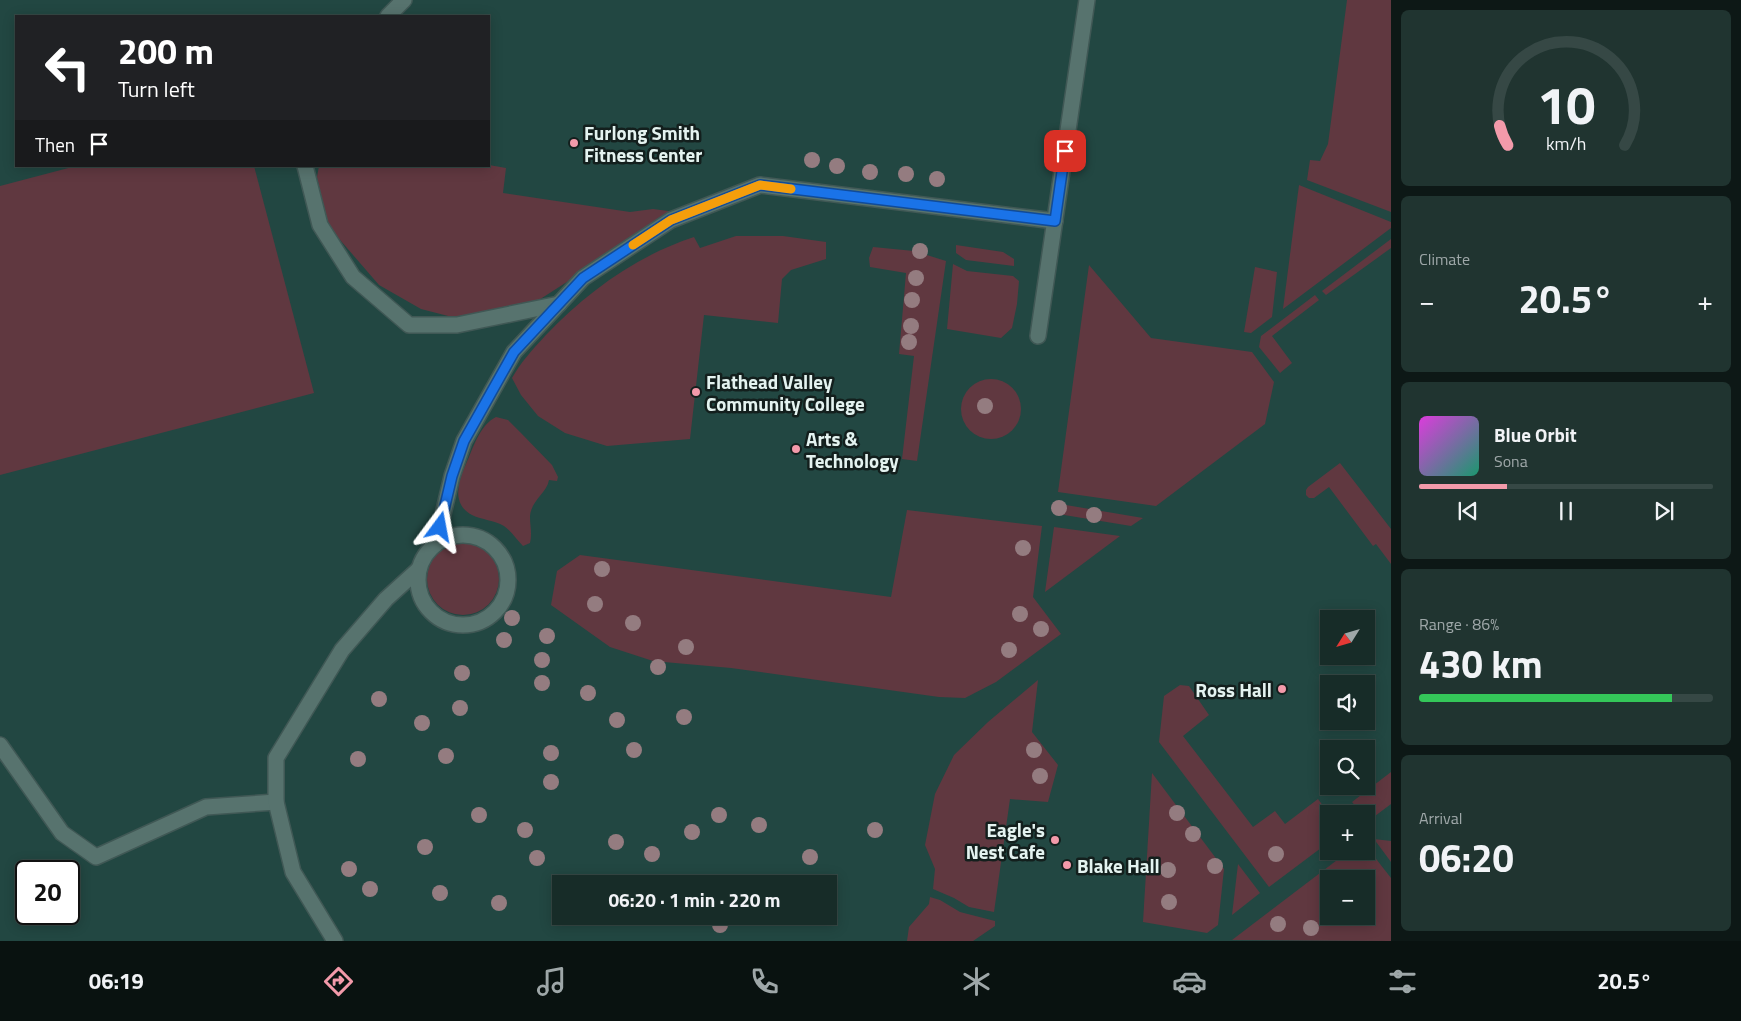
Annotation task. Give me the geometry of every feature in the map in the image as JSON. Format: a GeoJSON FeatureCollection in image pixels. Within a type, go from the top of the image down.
{"type":"FeatureCollection","features":[{"type":"Feature","properties":{"kind":"lane"},"geometry":{"type":"LineString","coordinates":[[389,15],[404,0]]}},
{"type":"Feature","properties":{"kind":"lane"},"geometry":{"type":"LineString","coordinates":[[1038,336],[1087,0]]}},
{"type":"Feature","properties":{"kind":"lane"},"geometry":{"type":"LineString","coordinates":[[305,167],[320,225],[352,276],[409,325],[457,325],[559,304]]}},
{"type":"Feature","properties":{"kind":"lane"},"geometry":{"type":"LineString","coordinates":[[436,544],[452,476],[464,441],[514,352],[583,278],[671,220],[760,185],[1055,221]]}},
{"type":"Feature","properties":{"kind":"lane"},"geometry":{"type":"LineString","coordinates":[[465,535],[480,538],[492,545],[501,556],[507,569],[508,584],[505,598],[498,610],[487,619],[473,624],[458,625],[444,621],[431,612],[422,599],[418,584],[420,569],[426,555],[436,544],[450,537],[465,535]]}},
{"type":"Feature","properties":{"kind":"lane"},"geometry":{"type":"LineString","coordinates":[[335,941],[293,872],[276,802],[276,758],[337,659],[386,599],[420,569]]}},
{"type":"Feature","properties":{"kind":"lane"},"geometry":{"type":"LineString","coordinates":[[0,745],[62,833],[96,857],[206,807],[276,802]]}},
{"type":"Feature","properties":{"kind":"shaded area","name":"Flathead Valley Community College"},"geometry":{"type":"Polygon","coordinates":[[[0,0],[1391,0],[1391,941],[0,941],[0,0]]]}},
{"type":"Feature","properties":{"kind":"shaded area"},"geometry":{"type":"Polygon","coordinates":[[[1347,0],[1391,0],[1391,212],[1307,180],[1310,160],[1320,161],[1328,144],[1347,0]]]}},
{"type":"Feature","properties":{"kind":"shaded area"},"geometry":{"type":"Polygon","coordinates":[[[490,165],[506,168],[503,193],[630,212],[653,209],[676,212],[531,305],[452,317],[421,309],[379,285],[328,226],[317,177],[319,167],[490,167],[490,165]]]}},
{"type":"Feature","properties":{"kind":"shaded area"},"geometry":{"type":"Polygon","coordinates":[[[72,167],[254,167],[314,393],[0,475],[0,186],[72,167]]]}},
{"type":"Feature","properties":{"kind":"shaded area"},"geometry":{"type":"Polygon","coordinates":[[[1299,185],[1391,222],[1391,228],[1283,309],[1299,185]]]}},
{"type":"Feature","properties":{"kind":"shaded area"},"geometry":{"type":"Polygon","coordinates":[[[736,236],[783,236],[826,242],[826,259],[791,270],[782,279],[778,323],[704,315],[690,439],[607,446],[565,433],[538,416],[521,395],[512,378],[523,361],[561,320],[595,290],[652,254],[694,237],[700,248],[736,236]]]}},
{"type":"Feature","properties":{"kind":"shaded area"},"geometry":{"type":"Polygon","coordinates":[[[1391,239],[1391,248],[1326,295],[1322,291],[1391,239]]]}},
{"type":"Feature","properties":{"kind":"shaded area"},"geometry":{"type":"Polygon","coordinates":[[[956,245],[1003,252],[1014,259],[1014,266],[966,260],[956,253],[956,245]]]}},
{"type":"Feature","properties":{"kind":"shaded area"},"geometry":{"type":"Polygon","coordinates":[[[873,247],[914,251],[946,261],[917,461],[902,459],[914,356],[899,354],[906,273],[870,267],[869,258],[873,247]]]}},
{"type":"Feature","properties":{"kind":"shaded area"},"geometry":{"type":"Polygon","coordinates":[[[953,264],[967,271],[1013,276],[1019,281],[1012,328],[1001,338],[947,329],[953,264]]]}},
{"type":"Feature","properties":{"kind":"shaded area"},"geometry":{"type":"Polygon","coordinates":[[[1089,265],[1151,338],[1252,352],[1274,382],[1265,424],[1156,506],[1058,492],[1089,265]]]}},
{"type":"Feature","properties":{"kind":"shaded area"},"geometry":{"type":"Polygon","coordinates":[[[1255,267],[1277,272],[1272,317],[1251,333],[1244,332],[1255,267]]]}},
{"type":"Feature","properties":{"kind":"shaded area"},"geometry":{"type":"Polygon","coordinates":[[[1315,295],[1319,300],[1272,336],[1292,363],[1280,373],[1259,347],[1261,336],[1315,295]]]}},
{"type":"Feature","properties":{"kind":"shaded area"},"geometry":{"type":"Polygon","coordinates":[[[985,379],[997,379],[1008,384],[1016,392],[1021,403],[1019,421],[1008,434],[997,439],[985,439],[974,434],[966,426],[961,415],[961,403],[966,392],[974,384],[985,379]]]}},
{"type":"Feature","properties":{"kind":"shaded area"},"geometry":{"type":"Polygon","coordinates":[[[496,417],[508,420],[552,465],[558,477],[557,481],[549,480],[546,488],[535,503],[530,514],[530,543],[523,546],[504,526],[476,517],[465,510],[458,496],[460,480],[476,440],[487,424],[496,417]]]}},
{"type":"Feature","properties":{"kind":"shaded area"},"geometry":{"type":"Polygon","coordinates":[[[1340,463],[1391,529],[1391,564],[1376,544],[1373,546],[1329,487],[1314,498],[1309,498],[1306,495],[1308,487],[1340,463]]]}},
{"type":"Feature","properties":{"kind":"shaded area"},"geometry":{"type":"Polygon","coordinates":[[[1060,504],[1143,518],[1131,526],[1058,514],[1060,504]]]}},
{"type":"Feature","properties":{"kind":"shaded area"},"geometry":{"type":"Polygon","coordinates":[[[907,510],[1042,526],[1033,597],[1061,634],[996,682],[965,698],[939,697],[731,668],[653,661],[610,647],[551,605],[557,571],[580,555],[891,597],[907,510]]]}},
{"type":"Feature","properties":{"kind":"shaded area"},"geometry":{"type":"Polygon","coordinates":[[[1054,527],[1120,536],[1045,592],[1054,527]]]}},
{"type":"Feature","properties":{"kind":"shaded area"},"geometry":{"type":"Polygon","coordinates":[[[463,543],[483,549],[493,559],[499,579],[493,599],[483,609],[463,615],[443,609],[433,599],[427,579],[433,559],[443,549],[463,543]]]}},
{"type":"Feature","properties":{"kind":"shaded area"},"geometry":{"type":"Polygon","coordinates":[[[1038,680],[1032,732],[1058,765],[1048,802],[1010,799],[994,912],[969,907],[933,889],[935,869],[925,845],[935,794],[954,755],[988,722],[1038,680]]]}},
{"type":"Feature","properties":{"kind":"shaded area"},"geometry":{"type":"Polygon","coordinates":[[[1180,685],[1189,686],[1209,715],[1183,736],[1253,827],[1275,811],[1285,824],[1318,799],[1322,805],[1320,805],[1320,849],[1269,887],[1159,742],[1164,696],[1180,685]]]}},
{"type":"Feature","properties":{"kind":"shaded area"},"geometry":{"type":"Polygon","coordinates":[[[1391,772],[1391,804],[1375,816],[1375,805],[1354,805],[1352,802],[1361,795],[1375,795],[1375,784],[1391,772]]]}},
{"type":"Feature","properties":{"kind":"shaded area"},"geometry":{"type":"Polygon","coordinates":[[[1152,773],[1224,869],[1218,925],[1207,933],[1143,922],[1152,773]]]}},
{"type":"Feature","properties":{"kind":"shaded area"},"geometry":{"type":"Polygon","coordinates":[[[1375,839],[1391,841],[1391,862],[1375,840],[1375,839]]]}},
{"type":"Feature","properties":{"kind":"shaded area"},"geometry":{"type":"Polygon","coordinates":[[[1375,858],[1391,878],[1391,941],[1232,940],[1320,873],[1320,925],[1375,925],[1375,870],[1324,870],[1337,860],[1375,860],[1375,858]]]}},
{"type":"Feature","properties":{"kind":"shaded area"},"geometry":{"type":"Polygon","coordinates":[[[1238,864],[1260,893],[1232,915],[1238,864]]]}},
{"type":"Feature","properties":{"kind":"shaded area"},"geometry":{"type":"Polygon","coordinates":[[[930,897],[940,900],[960,912],[995,921],[995,926],[973,941],[907,941],[909,927],[929,904],[930,897]]]}},
{"type":"Feature","properties":{"kind":"slow traffic"},"geometry":{"type":"LineString","coordinates":[[633,245],[671,220],[760,185],[791,189]]}},
{"type":"Feature","properties":{"kind":"place","name":"Furlong Smith Fitness Center"},"geometry":{"type":"Point","coordinates":[574,143]}},
{"type":"Feature","properties":{"kind":"place","name":"Flathead Valley Community College"},"geometry":{"type":"Point","coordinates":[696,392]}},
{"type":"Feature","properties":{"kind":"place","name":"Arts & Technology"},"geometry":{"type":"Point","coordinates":[796,449]}},
{"type":"Feature","properties":{"kind":"place","name":"Ross Hall"},"geometry":{"type":"Point","coordinates":[1282,689]}},
{"type":"Feature","properties":{"kind":"place","name":"Eagle's Nest Cafe"},"geometry":{"type":"Point","coordinates":[1055,840]}},
{"type":"Feature","properties":{"kind":"place","name":"Blake Hall"},"geometry":{"type":"Point","coordinates":[1067,865]}},
{"type":"Feature","properties":{"kind":"route"},"geometry":{"type":"LineString","coordinates":[[440,527],[452,476],[464,441],[514,352],[583,278],[671,220],[760,185],[1055,221],[1065,151]]}}]}
